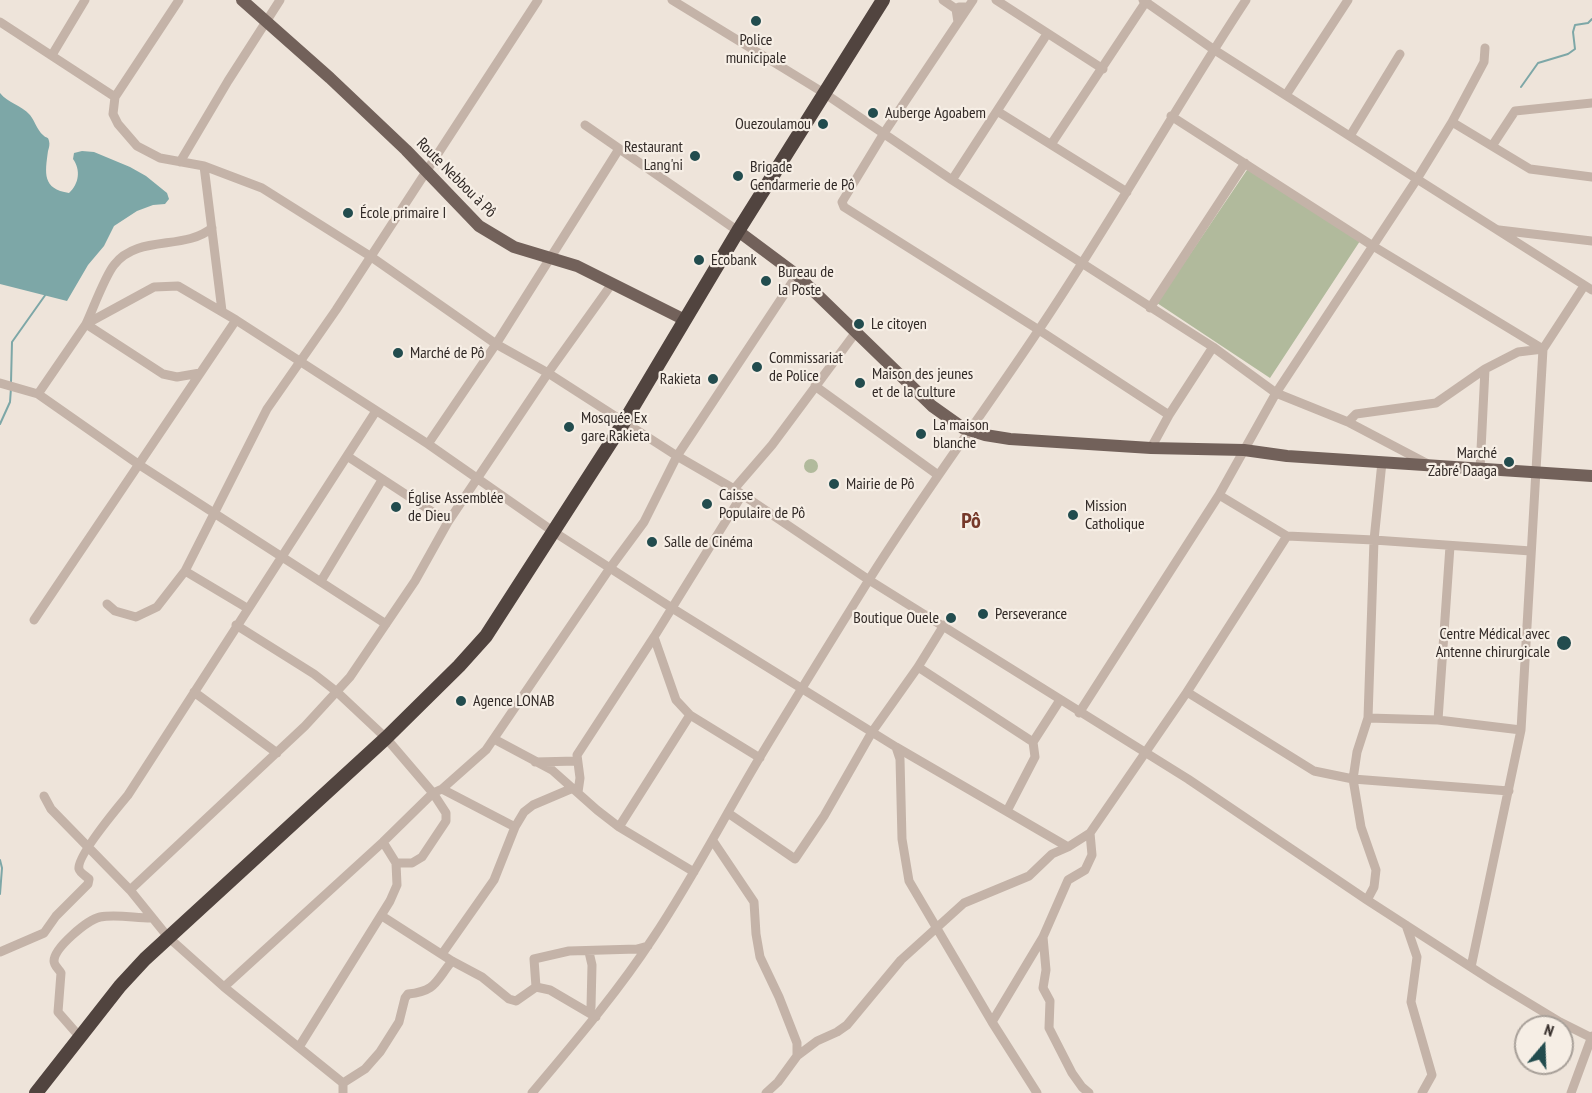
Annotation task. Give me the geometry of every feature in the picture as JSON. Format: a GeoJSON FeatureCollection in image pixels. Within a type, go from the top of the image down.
{"type":"FeatureCollection","features":[{"type":"Feature","properties":{"kind":"highway"},"geometry":{"type":"LineString","coordinates":[[36,1093],[120,986],[168,937],[386,738],[486,636],[624,422],[738,231],[884,0]]}},
{"type":"Feature","properties":{"kind":"main road","name":"Route Nebbou à Pô"},"geometry":{"type":"LineString","coordinates":[[242,0],[330,78],[479,226],[514,247],[577,266],[684,320]]}},
{"type":"Feature","properties":{"kind":"main road"},"geometry":{"type":"LineString","coordinates":[[738,231],[797,275],[948,419],[985,435],[1010,439],[1151,448],[1244,450],[1287,456],[1592,476]]}},
{"type":"Feature","properties":{"kind":"street"},"geometry":{"type":"LineString","coordinates":[[52,55],[85,0]]}},
{"type":"Feature","properties":{"kind":"street"},"geometry":{"type":"LineString","coordinates":[[179,0],[115,97],[113,114],[118,124],[137,146],[160,158],[204,166],[262,188],[370,256],[496,344],[548,373],[677,456],[738,492],[869,580],[944,625],[1144,754],[1188,779],[1471,967],[1560,1022],[1592,1038],[1571,1093]]}},
{"type":"Feature","properties":{"kind":"street"},"geometry":{"type":"LineString","coordinates":[[180,162],[280,0]]}},
{"type":"Feature","properties":{"kind":"street"},"geometry":{"type":"LineString","coordinates":[[107,604],[115,611],[136,617],[157,607],[185,571],[267,409],[301,362],[538,0]]}},
{"type":"Feature","properties":{"kind":"street"},"geometry":{"type":"LineString","coordinates":[[943,0],[956,9],[958,22]]}},
{"type":"Feature","properties":{"kind":"street"},"geometry":{"type":"LineString","coordinates":[[996,0],[1102,69]]}},
{"type":"Feature","properties":{"kind":"street"},"geometry":{"type":"LineString","coordinates":[[532,1093],[648,946],[869,580],[1082,264],[1171,116],[1246,0]]}},
{"type":"Feature","properties":{"kind":"street"},"geometry":{"type":"LineString","coordinates":[[1286,94],[1348,0]]}},
{"type":"Feature","properties":{"kind":"street"},"geometry":{"type":"LineString","coordinates":[[676,1],[824,93],[952,180],[1213,347],[1276,393],[1348,422],[1428,464]]}},
{"type":"Feature","properties":{"kind":"street"},"geometry":{"type":"LineString","coordinates":[[1052,143],[1146,1],[1213,49],[1588,288],[1543,349],[1521,730],[1471,967]]}},
{"type":"Feature","properties":{"kind":"street"},"geometry":{"type":"LineString","coordinates":[[956,9],[971,4]]}},
{"type":"Feature","properties":{"kind":"street"},"geometry":{"type":"LineString","coordinates":[[971,4],[884,133],[842,202],[844,207],[1039,330],[1168,415]]}},
{"type":"Feature","properties":{"kind":"street"},"geometry":{"type":"LineString","coordinates":[[0,21],[115,97]]}},
{"type":"Feature","properties":{"kind":"street"},"geometry":{"type":"LineString","coordinates":[[952,180],[1047,34]]}},
{"type":"Feature","properties":{"kind":"street"},"geometry":{"type":"LineString","coordinates":[[1079,712],[1219,495],[1276,393],[1452,122],[1484,62],[1485,48]]}},
{"type":"Feature","properties":{"kind":"street"},"geometry":{"type":"LineString","coordinates":[[1350,136],[1400,54]]}},
{"type":"Feature","properties":{"kind":"street"},"geometry":{"type":"LineString","coordinates":[[1492,146],[1515,111],[1592,103]]}},
{"type":"Feature","properties":{"kind":"street"},"geometry":{"type":"LineString","coordinates":[[997,111],[1052,143],[1127,192]]}},
{"type":"Feature","properties":{"kind":"street"},"geometry":{"type":"LineString","coordinates":[[1171,116],[1372,246],[1543,349]]}},
{"type":"Feature","properties":{"kind":"street"},"geometry":{"type":"LineString","coordinates":[[1452,122],[1530,169],[1592,177]]}},
{"type":"Feature","properties":{"kind":"street"},"geometry":{"type":"LineString","coordinates":[[585,125],[738,231]]}},
{"type":"Feature","properties":{"kind":"street"},"geometry":{"type":"LineString","coordinates":[[429,444],[496,344],[619,149]]}},
{"type":"Feature","properties":{"kind":"street"},"geometry":{"type":"LineString","coordinates":[[1150,308],[1245,164]]}},
{"type":"Feature","properties":{"kind":"street"},"geometry":{"type":"LineString","coordinates":[[204,166],[222,311]]}},
{"type":"Feature","properties":{"kind":"street"},"geometry":{"type":"LineString","coordinates":[[38,394],[86,324],[113,265],[131,250],[205,234],[212,228]]}},
{"type":"Feature","properties":{"kind":"street"},"geometry":{"type":"LineString","coordinates":[[1496,230],[1592,241]]}},
{"type":"Feature","properties":{"kind":"street"},"geometry":{"type":"LineString","coordinates":[[224,987],[437,791],[486,750],[644,522],[677,456],[797,275]]}},
{"type":"Feature","properties":{"kind":"street"},"geometry":{"type":"LineString","coordinates":[[130,890],[277,753],[350,677],[415,581],[448,522],[548,373],[611,285]]}},
{"type":"Feature","properties":{"kind":"street"},"geometry":{"type":"LineString","coordinates":[[86,324],[154,287],[178,286],[222,311],[429,444],[554,532],[672,608],[896,747],[1068,847]]}},
{"type":"Feature","properties":{"kind":"street"},"geometry":{"type":"LineString","coordinates":[[34,620],[236,320]]}},
{"type":"Feature","properties":{"kind":"street"},"geometry":{"type":"LineString","coordinates":[[86,324],[163,374],[177,378],[200,373]]}},
{"type":"Feature","properties":{"kind":"street"},"geometry":{"type":"LineString","coordinates":[[442,954],[494,880],[515,827],[524,812],[533,805],[575,790],[580,778],[577,755],[672,608],[738,492],[856,332]]}},
{"type":"Feature","properties":{"kind":"street"},"geometry":{"type":"LineString","coordinates":[[1151,448],[1168,415],[1213,347]]}},
{"type":"Feature","properties":{"kind":"street"},"geometry":{"type":"LineString","coordinates":[[1348,422],[1356,414],[1436,403],[1485,369],[1518,352],[1543,349]]}},
{"type":"Feature","properties":{"kind":"street"},"geometry":{"type":"LineString","coordinates":[[1480,470],[1485,369]]}},
{"type":"Feature","properties":{"kind":"street"},"geometry":{"type":"LineString","coordinates":[[1,383],[38,394],[138,464],[386,624]]}},
{"type":"Feature","properties":{"kind":"street"},"geometry":{"type":"LineString","coordinates":[[815,386],[938,475]]}},
{"type":"Feature","properties":{"kind":"street"},"geometry":{"type":"LineString","coordinates":[[0,952],[44,933],[63,909],[88,884],[89,879],[80,872],[79,867],[87,848],[128,795],[376,411]]}},
{"type":"Feature","properties":{"kind":"street"},"geometry":{"type":"LineString","coordinates":[[347,456],[448,522]]}},
{"type":"Feature","properties":{"kind":"street"},"geometry":{"type":"LineString","coordinates":[[1367,900],[1374,887],[1376,870],[1361,827],[1353,778],[1357,752],[1368,718],[1374,540],[1382,462]]}},
{"type":"Feature","properties":{"kind":"street"},"geometry":{"type":"LineString","coordinates":[[321,581],[382,480]]}},
{"type":"Feature","properties":{"kind":"street"},"geometry":{"type":"LineString","coordinates":[[1219,495],[1287,536],[1531,551]]}},
{"type":"Feature","properties":{"kind":"street"},"geometry":{"type":"LineString","coordinates":[[766,1093],[778,1082],[796,1056],[817,1041],[847,1025],[901,960],[964,903],[1029,876],[1052,854],[1090,833],[1187,692],[1287,536]]}},
{"type":"Feature","properties":{"kind":"street"},"geometry":{"type":"LineString","coordinates":[[1438,720],[1450,546]]}},
{"type":"Feature","properties":{"kind":"street"},"geometry":{"type":"LineString","coordinates":[[185,571],[247,608]]}},
{"type":"Feature","properties":{"kind":"street"},"geometry":{"type":"LineString","coordinates":[[728,813],[795,859],[824,816],[872,732],[918,668],[944,625]]}},
{"type":"Feature","properties":{"kind":"street"},"geometry":{"type":"LineString","coordinates":[[236,626],[314,674],[337,692],[437,791],[515,827]]}},
{"type":"Feature","properties":{"kind":"street"},"geometry":{"type":"LineString","coordinates":[[654,637],[676,700],[690,715],[760,758]]}},
{"type":"Feature","properties":{"kind":"street"},"geometry":{"type":"LineString","coordinates":[[918,668],[1033,742]]}},
{"type":"Feature","properties":{"kind":"street"},"geometry":{"type":"LineString","coordinates":[[194,692],[277,753]]}},
{"type":"Feature","properties":{"kind":"street"},"geometry":{"type":"LineString","coordinates":[[1187,692],[1314,771],[1353,778],[1509,790]]}},
{"type":"Feature","properties":{"kind":"street"},"geometry":{"type":"LineString","coordinates":[[1006,811],[1035,757],[1033,742],[1060,700]]}},
{"type":"Feature","properties":{"kind":"street"},"geometry":{"type":"LineString","coordinates":[[619,827],[690,715]]}},
{"type":"Feature","properties":{"kind":"street"},"geometry":{"type":"LineString","coordinates":[[1368,718],[1438,720],[1521,730]]}},
{"type":"Feature","properties":{"kind":"street"},"geometry":{"type":"LineString","coordinates":[[494,739],[552,770],[619,827],[693,872]]}},
{"type":"Feature","properties":{"kind":"street"},"geometry":{"type":"LineString","coordinates":[[896,747],[900,759],[902,839],[909,881],[992,1023],[1037,1093]]}},
{"type":"Feature","properties":{"kind":"street"},"geometry":{"type":"LineString","coordinates":[[534,762],[577,761]]}},
{"type":"Feature","properties":{"kind":"street"},"geometry":{"type":"LineString","coordinates":[[396,863],[412,863],[422,857],[446,821],[446,813],[437,791]]}},
{"type":"Feature","properties":{"kind":"street"},"geometry":{"type":"LineString","coordinates":[[44,796],[51,808],[87,848],[130,890],[168,937],[224,987],[343,1083]]}},
{"type":"Feature","properties":{"kind":"street"},"geometry":{"type":"LineString","coordinates":[[992,1023],[1043,937],[1068,880],[1085,870],[1092,855],[1090,833]]}},
{"type":"Feature","properties":{"kind":"street"},"geometry":{"type":"LineString","coordinates":[[713,841],[754,902],[760,957],[797,1043],[796,1056]]}},
{"type":"Feature","properties":{"kind":"street"},"geometry":{"type":"LineString","coordinates":[[299,1047],[382,916],[397,885],[396,863],[383,842]]}},
{"type":"Feature","properties":{"kind":"street"},"geometry":{"type":"LineString","coordinates":[[382,916],[452,961],[482,977],[509,999],[516,1001],[536,987],[550,990],[592,1015]]}},
{"type":"Feature","properties":{"kind":"street"},"geometry":{"type":"LineString","coordinates":[[79,1036],[58,1012],[61,973],[54,959],[59,948],[85,924],[99,917],[151,918]]}},
{"type":"Feature","properties":{"kind":"street"},"geometry":{"type":"LineString","coordinates":[[1406,925],[1417,957],[1411,1002],[1432,1075],[1422,1093]]}},
{"type":"Feature","properties":{"kind":"street"},"geometry":{"type":"LineString","coordinates":[[1043,937],[1046,970],[1043,988],[1050,1001],[1049,1028],[1072,1073],[1089,1093]]}},
{"type":"Feature","properties":{"kind":"street"},"geometry":{"type":"LineString","coordinates":[[536,987],[534,959],[569,951],[637,949],[648,946]]}},
{"type":"Feature","properties":{"kind":"street"},"geometry":{"type":"LineString","coordinates":[[589,952],[592,965],[592,1015]]}},
{"type":"Feature","properties":{"kind":"street"},"geometry":{"type":"LineString","coordinates":[[343,1083],[365,1069],[385,1045],[399,1022],[408,994],[425,993],[452,961]]}},
{"type":"Feature","properties":{"kind":"street"},"geometry":{"type":"LineString","coordinates":[[343,1083],[343,1093]]}},
{"type":"Feature","properties":{"kind":"green space"},"geometry":{"type":"Polygon","coordinates":[[[1249,167],[1360,241],[1270,378],[1157,303],[1249,167]]]}},
{"type":"Feature","properties":{"kind":"green space"},"geometry":{"type":"Polygon","coordinates":[[[808,459],[814,459],[818,466],[814,473],[808,473],[804,469],[804,463],[808,459]]]}},
{"type":"Feature","properties":{"kind":"water"},"geometry":{"type":"Polygon","coordinates":[[[0,93],[32,117],[41,133],[48,139],[46,173],[47,179],[54,188],[69,193],[78,177],[76,163],[73,159],[74,153],[94,152],[146,176],[167,193],[169,199],[165,204],[153,205],[137,211],[114,226],[104,246],[88,265],[67,301],[0,284],[0,93]]]}},
{"type":"Feature","properties":{"kind":"waterway"},"geometry":{"type":"LineString","coordinates":[[1521,87],[1538,63],[1568,54],[1575,49],[1573,32],[1575,25],[1588,23],[1592,19]]}},
{"type":"Feature","properties":{"kind":"waterway"},"geometry":{"type":"LineString","coordinates":[[11,382],[12,342],[46,294]]}},
{"type":"Feature","properties":{"kind":"waterway"},"geometry":{"type":"LineString","coordinates":[[0,424],[10,402],[11,388]]}},
{"type":"Feature","properties":{"kind":"waterway"},"geometry":{"type":"LineString","coordinates":[[0,860],[2,868],[0,894]]}},
{"type":"Feature","properties":{"kind":"place","name":"Police municipale"},"geometry":{"type":"Point","coordinates":[756,21]}},
{"type":"Feature","properties":{"kind":"place","name":"Auberge Agoabem"},"geometry":{"type":"Point","coordinates":[873,113]}},
{"type":"Feature","properties":{"kind":"place","name":"Ouezoulamou"},"geometry":{"type":"Point","coordinates":[823,124]}},
{"type":"Feature","properties":{"kind":"place","name":"Restaurant Lang'ni"},"geometry":{"type":"Point","coordinates":[695,156]}},
{"type":"Feature","properties":{"kind":"place","name":"Brigade Gendarmerie de Pô"},"geometry":{"type":"Point","coordinates":[738,176]}},
{"type":"Feature","properties":{"kind":"place","name":"École primaire I"},"geometry":{"type":"Point","coordinates":[348,213]}},
{"type":"Feature","properties":{"kind":"place","name":"Ecobank"},"geometry":{"type":"Point","coordinates":[699,260]}},
{"type":"Feature","properties":{"kind":"place","name":"Bureau de la Poste"},"geometry":{"type":"Point","coordinates":[766,281]}},
{"type":"Feature","properties":{"kind":"place","name":"Le citoyen"},"geometry":{"type":"Point","coordinates":[859,324]}},
{"type":"Feature","properties":{"kind":"place","name":"Marché de Pô"},"geometry":{"type":"Point","coordinates":[398,353]}},
{"type":"Feature","properties":{"kind":"place","name":"Commissariat de Police"},"geometry":{"type":"Point","coordinates":[757,367]}},
{"type":"Feature","properties":{"kind":"place","name":"Rakieta"},"geometry":{"type":"Point","coordinates":[713,379]}},
{"type":"Feature","properties":{"kind":"place","name":"Maison des jeunes et de la culture"},"geometry":{"type":"Point","coordinates":[860,383]}},
{"type":"Feature","properties":{"kind":"place","name":"Mosquée Ex gare Rakieta"},"geometry":{"type":"Point","coordinates":[569,427]}},
{"type":"Feature","properties":{"kind":"place","name":"La maison blanche"},"geometry":{"type":"Point","coordinates":[921,434]}},
{"type":"Feature","properties":{"kind":"place","name":"Marché Zabré Daaga"},"geometry":{"type":"Point","coordinates":[1509,462]}},
{"type":"Feature","properties":{"kind":"place","name":"Mairie de Pô"},"geometry":{"type":"Point","coordinates":[834,484]}},
{"type":"Feature","properties":{"kind":"place","name":"Caisse Populaire de Pô"},"geometry":{"type":"Point","coordinates":[707,504]}},
{"type":"Feature","properties":{"kind":"place","name":"Église Assemblée de Dieu"},"geometry":{"type":"Point","coordinates":[396,507]}},
{"type":"Feature","properties":{"kind":"place","name":"Mission Catholique"},"geometry":{"type":"Point","coordinates":[1073,515]}},
{"type":"Feature","properties":{"kind":"place","name":"Salle de Cinéma"},"geometry":{"type":"Point","coordinates":[652,542]}},
{"type":"Feature","properties":{"kind":"place","name":"Perseverance"},"geometry":{"type":"Point","coordinates":[983,614]}},
{"type":"Feature","properties":{"kind":"place","name":"Boutique Ouele"},"geometry":{"type":"Point","coordinates":[951,618]}},
{"type":"Feature","properties":{"kind":"place","name":"Centre Médical avec Antenne chirurgicale"},"geometry":{"type":"Point","coordinates":[1564,643]}},
{"type":"Feature","properties":{"kind":"place","name":"Agence LONAB"},"geometry":{"type":"Point","coordinates":[461,701]}},
{"type":"Feature","properties":{"kind":"district","name":"Pô"},"geometry":{"type":"Point","coordinates":[971,522]}}]}
